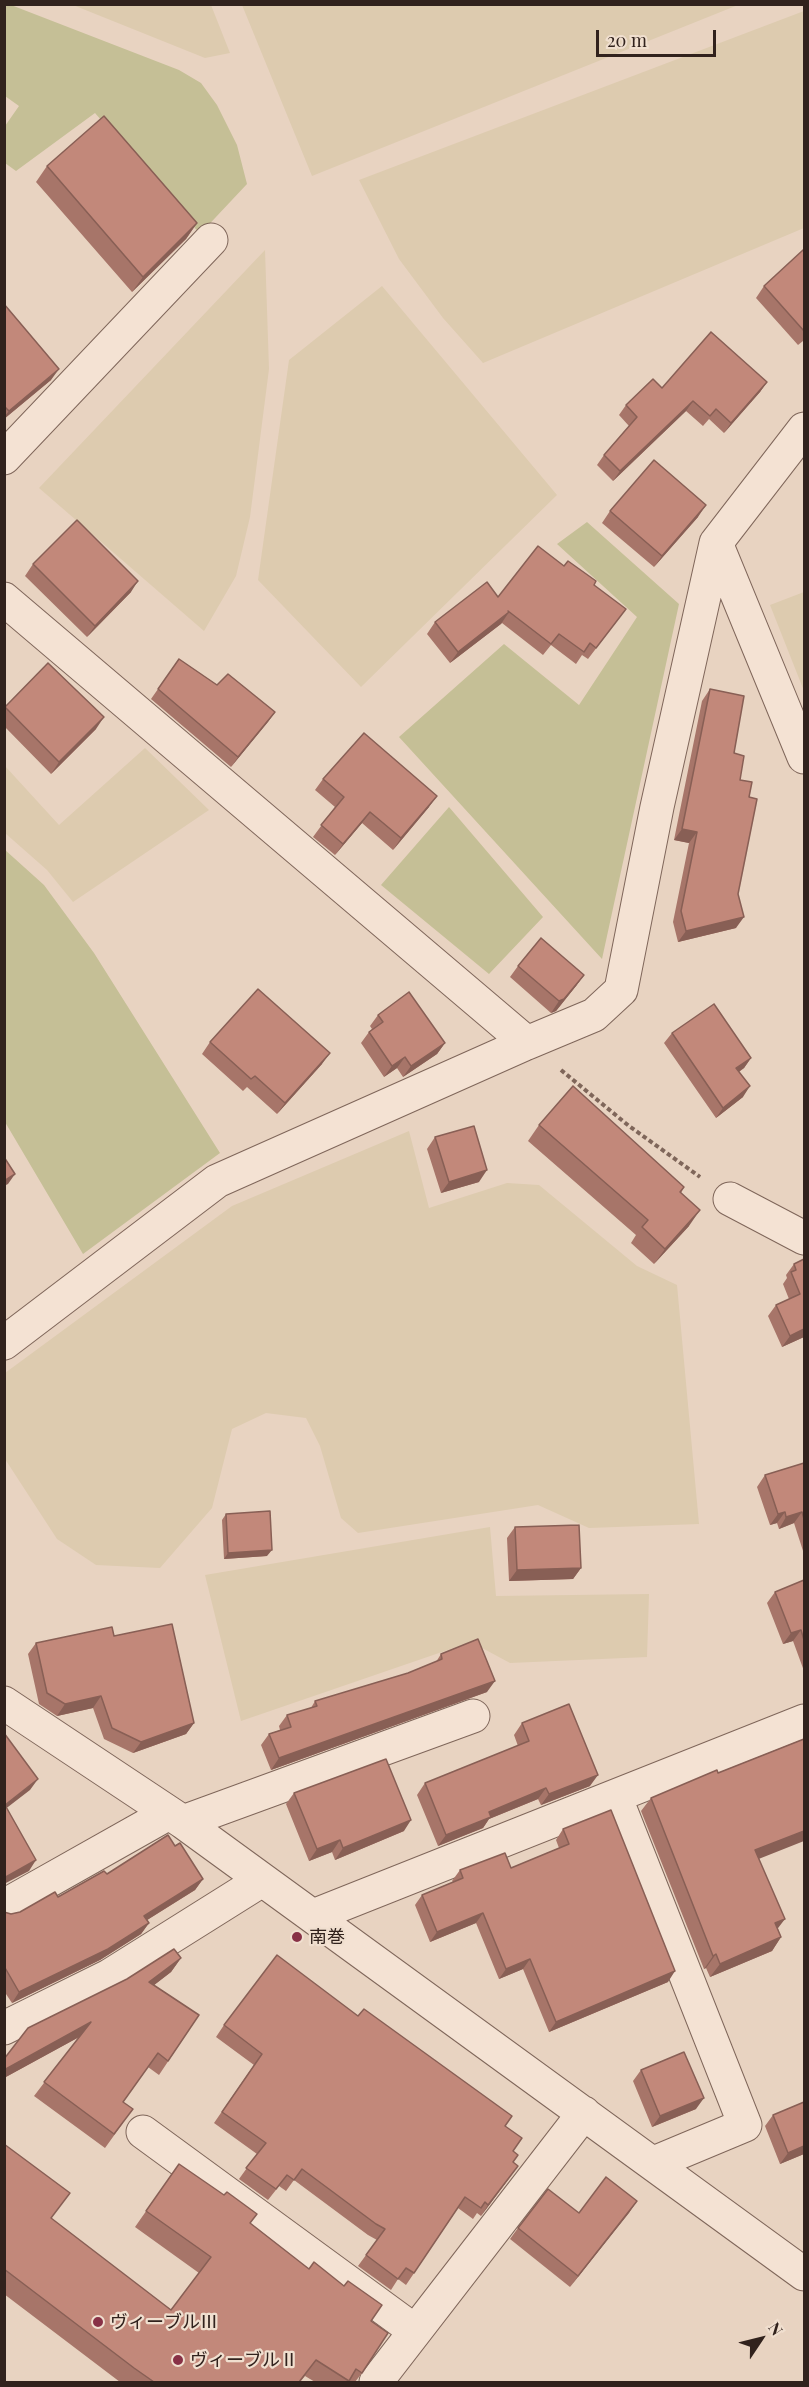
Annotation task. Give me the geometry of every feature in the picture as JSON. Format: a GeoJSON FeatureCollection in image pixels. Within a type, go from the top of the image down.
{"type":"FeatureCollection","features":[{"type":"Feature","properties":{"kind":"street"},"geometry":{"type":"LineString","coordinates":[[4,459],[211,240]]}},
{"type":"Feature","properties":{"kind":"street"},"geometry":{"type":"LineString","coordinates":[[4,1343],[217,1180],[527,1043],[594,1016],[621,990],[657,807],[716,543],[804,429]]}},
{"type":"Feature","properties":{"kind":"street"},"geometry":{"type":"LineString","coordinates":[[716,543],[804,757]]}},
{"type":"Feature","properties":{"kind":"street"},"geometry":{"type":"LineString","coordinates":[[4,599],[527,1043]]}},
{"type":"Feature","properties":{"kind":"street"},"geometry":{"type":"LineString","coordinates":[[730,1199],[804,1238]]}},
{"type":"Feature","properties":{"kind":"street"},"geometry":{"type":"LineString","coordinates":[[4,1703],[176,1818],[490,2043],[804,2274]]}},
{"type":"Feature","properties":{"kind":"street"},"geometry":{"type":"LineString","coordinates":[[4,1906],[176,1818],[473,1716]]}},
{"type":"Feature","properties":{"kind":"street"},"geometry":{"type":"LineString","coordinates":[[313,1916],[804,1721]]}},
{"type":"Feature","properties":{"kind":"street"},"geometry":{"type":"LineString","coordinates":[[615,1796],[745,2125],[654,2163]]}},
{"type":"Feature","properties":{"kind":"street"},"geometry":{"type":"LineString","coordinates":[[4,2028],[109,1976],[262,1880]]}},
{"type":"Feature","properties":{"kind":"street"},"geometry":{"type":"LineString","coordinates":[[376,2382],[584,2112]]}},
{"type":"Feature","properties":{"kind":"street"},"geometry":{"type":"LineString","coordinates":[[143,2132],[415,2331]]}},
{"type":"Feature","properties":{"kind":"path"},"geometry":{"type":"LineString","coordinates":[[527,1043],[629,1126],[730,1199]]}},
{"type":"Feature","properties":{"kind":"shaded area"},"geometry":{"type":"Polygon","coordinates":[[[4,5],[11,5],[179,70],[201,83],[217,105],[237,145],[247,184],[200,234],[95,113],[16,171],[5,163],[5,126],[19,106],[5,96],[4,5]]]}},
{"type":"Feature","properties":{"kind":"shaded area"},"geometry":{"type":"Polygon","coordinates":[[[73,5],[211,5],[230,53],[205,58],[73,5]]]}},
{"type":"Feature","properties":{"kind":"shaded area"},"geometry":{"type":"Polygon","coordinates":[[[242,5],[738,5],[312,176],[242,5]]]}},
{"type":"Feature","properties":{"kind":"shaded area"},"geometry":{"type":"Polygon","coordinates":[[[804,11],[804,228],[483,363],[443,318],[399,259],[359,180],[804,11]]]}},
{"type":"Feature","properties":{"kind":"shaded area"},"geometry":{"type":"Polygon","coordinates":[[[265,250],[269,369],[250,517],[236,576],[204,631],[39,488],[265,250]]]}},
{"type":"Feature","properties":{"kind":"shaded area"},"geometry":{"type":"Polygon","coordinates":[[[382,286],[557,495],[361,687],[258,580],[289,360],[382,286]]]}},
{"type":"Feature","properties":{"kind":"shaded area"},"geometry":{"type":"Polygon","coordinates":[[[587,522],[679,604],[602,959],[399,737],[504,644],[579,705],[637,617],[557,544],[587,522]]]}},
{"type":"Feature","properties":{"kind":"shaded area"},"geometry":{"type":"Polygon","coordinates":[[[804,592],[804,691],[770,605],[804,592]]]}},
{"type":"Feature","properties":{"kind":"shaded area"},"geometry":{"type":"Polygon","coordinates":[[[145,748],[209,810],[73,902],[47,870],[5,833],[5,766],[59,825],[145,748]]]}},
{"type":"Feature","properties":{"kind":"shaded area"},"geometry":{"type":"Polygon","coordinates":[[[449,807],[543,917],[489,974],[381,885],[449,807]]]}},
{"type":"Feature","properties":{"kind":"shaded area"},"geometry":{"type":"Polygon","coordinates":[[[4,849],[44,885],[94,953],[220,1153],[83,1254],[5,1122],[4,849]]]}},
{"type":"Feature","properties":{"kind":"shaded area"},"geometry":{"type":"Polygon","coordinates":[[[409,1131],[429,1208],[507,1183],[539,1185],[637,1266],[677,1285],[699,1524],[589,1528],[538,1505],[358,1533],[341,1518],[320,1446],[306,1418],[266,1413],[232,1429],[212,1508],[160,1568],[96,1565],[57,1539],[5,1459],[5,1373],[232,1206],[409,1131]]]}},
{"type":"Feature","properties":{"kind":"shaded area"},"geometry":{"type":"Polygon","coordinates":[[[490,1527],[496,1596],[649,1594],[647,1657],[510,1663],[471,1642],[241,1721],[205,1575],[490,1527]]]}},
{"type":"Feature","properties":{"kind":"building"},"geometry":{"type":"Polygon","coordinates":[[[104,116],[197,223],[143,277],[47,166],[104,116]]]}},
{"type":"Feature","properties":{"kind":"building"},"geometry":{"type":"Polygon","coordinates":[[[803,250],[804,252],[804,331],[764,286],[803,250]]]}},
{"type":"Feature","properties":{"kind":"building"},"geometry":{"type":"Polygon","coordinates":[[[4,304],[59,369],[9,411],[4,406],[4,304]]]}},
{"type":"Feature","properties":{"kind":"building"},"geometry":{"type":"Polygon","coordinates":[[[711,332],[767,382],[731,423],[716,409],[710,416],[693,401],[620,471],[604,455],[637,417],[626,405],[653,379],[662,388],[711,332]]]}},
{"type":"Feature","properties":{"kind":"building"},"geometry":{"type":"Polygon","coordinates":[[[654,460],[706,505],[662,556],[610,511],[654,460]]]}},
{"type":"Feature","properties":{"kind":"building"},"geometry":{"type":"Polygon","coordinates":[[[77,520],[138,581],[95,626],[33,564],[77,520]]]}},
{"type":"Feature","properties":{"kind":"building"},"geometry":{"type":"Polygon","coordinates":[[[538,546],[564,566],[568,561],[596,581],[594,585],[626,609],[596,648],[590,643],[584,652],[559,634],[551,644],[508,611],[458,652],[435,622],[487,582],[498,597],[538,546]]]}},
{"type":"Feature","properties":{"kind":"building"},"geometry":{"type":"Polygon","coordinates":[[[179,659],[217,685],[228,674],[275,712],[238,757],[158,689],[179,659]]]}},
{"type":"Feature","properties":{"kind":"building"},"geometry":{"type":"Polygon","coordinates":[[[48,663],[104,717],[59,762],[5,707],[48,663]]]}},
{"type":"Feature","properties":{"kind":"building"},"geometry":{"type":"Polygon","coordinates":[[[710,689],[744,696],[734,753],[744,756],[740,780],[752,782],[749,797],[757,799],[738,894],[744,917],[686,931],[681,911],[697,832],[682,829],[710,689]]]}},
{"type":"Feature","properties":{"kind":"building"},"geometry":{"type":"Polygon","coordinates":[[[364,733],[437,796],[401,838],[370,812],[343,844],[321,825],[344,797],[323,779],[364,733]]]}},
{"type":"Feature","properties":{"kind":"building"},"geometry":{"type":"Polygon","coordinates":[[[541,938],[584,975],[564,999],[559,1001],[518,966],[541,938]]]}},
{"type":"Feature","properties":{"kind":"building"},"geometry":{"type":"Polygon","coordinates":[[[258,989],[330,1053],[285,1103],[255,1076],[251,1079],[210,1042],[258,989]]]}},
{"type":"Feature","properties":{"kind":"building"},"geometry":{"type":"Polygon","coordinates":[[[409,992],[445,1043],[411,1066],[405,1057],[392,1066],[369,1032],[383,1022],[378,1015],[409,992]]]}},
{"type":"Feature","properties":{"kind":"building"},"geometry":{"type":"Polygon","coordinates":[[[714,1004],[751,1058],[736,1068],[750,1086],[723,1108],[672,1033],[714,1004]]]}},
{"type":"Feature","properties":{"kind":"building"},"geometry":{"type":"Polygon","coordinates":[[[573,1086],[684,1187],[680,1192],[700,1210],[665,1249],[642,1227],[648,1220],[539,1125],[573,1086]]]}},
{"type":"Feature","properties":{"kind":"building"},"geometry":{"type":"Polygon","coordinates":[[[474,1126],[487,1170],[449,1182],[435,1137],[474,1126]]]}},
{"type":"Feature","properties":{"kind":"building"},"geometry":{"type":"Polygon","coordinates":[[[4,1157],[15,1174],[4,1181],[4,1157]]]}},
{"type":"Feature","properties":{"kind":"building"},"geometry":{"type":"Polygon","coordinates":[[[804,1259],[804,1329],[790,1336],[776,1305],[800,1294],[791,1272],[796,1270],[794,1264],[804,1259]]]}},
{"type":"Feature","properties":{"kind":"building"},"geometry":{"type":"Polygon","coordinates":[[[804,1463],[804,1519],[802,1512],[786,1517],[785,1512],[778,1514],[765,1475],[804,1463]]]}},
{"type":"Feature","properties":{"kind":"building"},"geometry":{"type":"Polygon","coordinates":[[[270,1511],[272,1550],[228,1553],[226,1514],[270,1511]]]}},
{"type":"Feature","properties":{"kind":"building"},"geometry":{"type":"Polygon","coordinates":[[[579,1525],[581,1568],[517,1570],[515,1527],[579,1525]]]}},
{"type":"Feature","properties":{"kind":"building"},"geometry":{"type":"Polygon","coordinates":[[[804,1580],[804,1640],[801,1630],[791,1633],[775,1592],[804,1580]]]}},
{"type":"Feature","properties":{"kind":"building"},"geometry":{"type":"Polygon","coordinates":[[[172,1624],[194,1723],[141,1742],[112,1728],[101,1696],[65,1704],[47,1693],[36,1643],[112,1627],[114,1636],[172,1624]]]}},
{"type":"Feature","properties":{"kind":"building"},"geometry":{"type":"Polygon","coordinates":[[[478,1639],[495,1681],[279,1758],[269,1734],[291,1727],[287,1715],[317,1706],[315,1701],[408,1673],[442,1659],[441,1654],[478,1639]]]}},
{"type":"Feature","properties":{"kind":"building"},"geometry":{"type":"Polygon","coordinates":[[[569,1704],[598,1775],[549,1794],[546,1788],[489,1812],[491,1817],[446,1835],[425,1783],[529,1741],[522,1723],[569,1704]]]}},
{"type":"Feature","properties":{"kind":"building"},"geometry":{"type":"Polygon","coordinates":[[[4,1733],[38,1779],[5,1805],[36,1860],[4,1878],[4,1733]]]}},
{"type":"Feature","properties":{"kind":"building"},"geometry":{"type":"Polygon","coordinates":[[[804,1739],[804,1831],[755,1850],[785,1919],[775,1923],[781,1937],[720,1964],[716,1954],[713,1956],[651,1798],[717,1770],[718,1773],[804,1739]]]}},
{"type":"Feature","properties":{"kind":"building"},"geometry":{"type":"Polygon","coordinates":[[[386,1759],[411,1820],[343,1848],[340,1840],[317,1849],[294,1793],[386,1759]]]}},
{"type":"Feature","properties":{"kind":"building"},"geometry":{"type":"Polygon","coordinates":[[[611,1810],[675,1971],[556,2022],[530,1959],[506,1969],[483,1913],[437,1932],[422,1895],[463,1878],[460,1870],[505,1853],[511,1868],[569,1844],[563,1829],[611,1810]]]}},
{"type":"Feature","properties":{"kind":"building"},"geometry":{"type":"Polygon","coordinates":[[[168,1835],[175,1846],[180,1843],[203,1879],[144,1916],[149,1923],[108,1949],[19,1992],[4,1966],[4,1912],[11,1914],[20,1912],[55,1892],[58,1897],[104,1871],[107,1874],[168,1835]]]}},
{"type":"Feature","properties":{"kind":"building"},"geometry":{"type":"Polygon","coordinates":[[[174,1949],[181,1958],[149,1982],[199,2015],[168,2061],[158,2053],[123,2102],[133,2109],[114,2134],[44,2082],[91,2022],[4,2070],[4,2059],[28,2028],[127,1979],[174,1949]]]}},
{"type":"Feature","properties":{"kind":"building"},"geometry":{"type":"Polygon","coordinates":[[[277,1955],[358,2016],[364,2009],[512,2116],[505,2126],[522,2138],[513,2151],[518,2155],[513,2162],[518,2166],[488,2205],[485,2202],[481,2208],[465,2197],[414,2273],[406,2268],[398,2279],[366,2255],[385,2229],[302,2169],[294,2180],[287,2175],[276,2189],[246,2168],[266,2143],[222,2112],[262,2054],[224,2025],[277,1955]]]}},
{"type":"Feature","properties":{"kind":"building"},"geometry":{"type":"Polygon","coordinates":[[[684,2052],[704,2098],[660,2116],[641,2070],[684,2052]]]}},
{"type":"Feature","properties":{"kind":"building"},"geometry":{"type":"Polygon","coordinates":[[[804,2102],[804,2146],[788,2153],[773,2115],[804,2102]]]}},
{"type":"Feature","properties":{"kind":"building"},"geometry":{"type":"Polygon","coordinates":[[[4,2144],[70,2193],[51,2218],[171,2310],[211,2257],[146,2211],[179,2164],[224,2195],[227,2192],[257,2214],[250,2223],[309,2269],[314,2262],[344,2286],[348,2281],[382,2305],[371,2321],[388,2333],[362,2373],[356,2369],[349,2381],[316,2360],[299,2382],[154,2382],[4,2269],[4,2144]]]}},
{"type":"Feature","properties":{"kind":"building"},"geometry":{"type":"Polygon","coordinates":[[[606,2177],[637,2201],[578,2276],[518,2228],[548,2189],[579,2213],[606,2177]]]}},
{"type":"Feature","properties":{"kind":"place","name":"南巻"},"geometry":{"type":"Point","coordinates":[297,1937]}},
{"type":"Feature","properties":{"kind":"place","name":"ヴィーブルⅢ"},"geometry":{"type":"Point","coordinates":[98,2322]}},
{"type":"Feature","properties":{"kind":"place","name":"ヴィーブルⅡ"},"geometry":{"type":"Point","coordinates":[178,2360]}}]}
